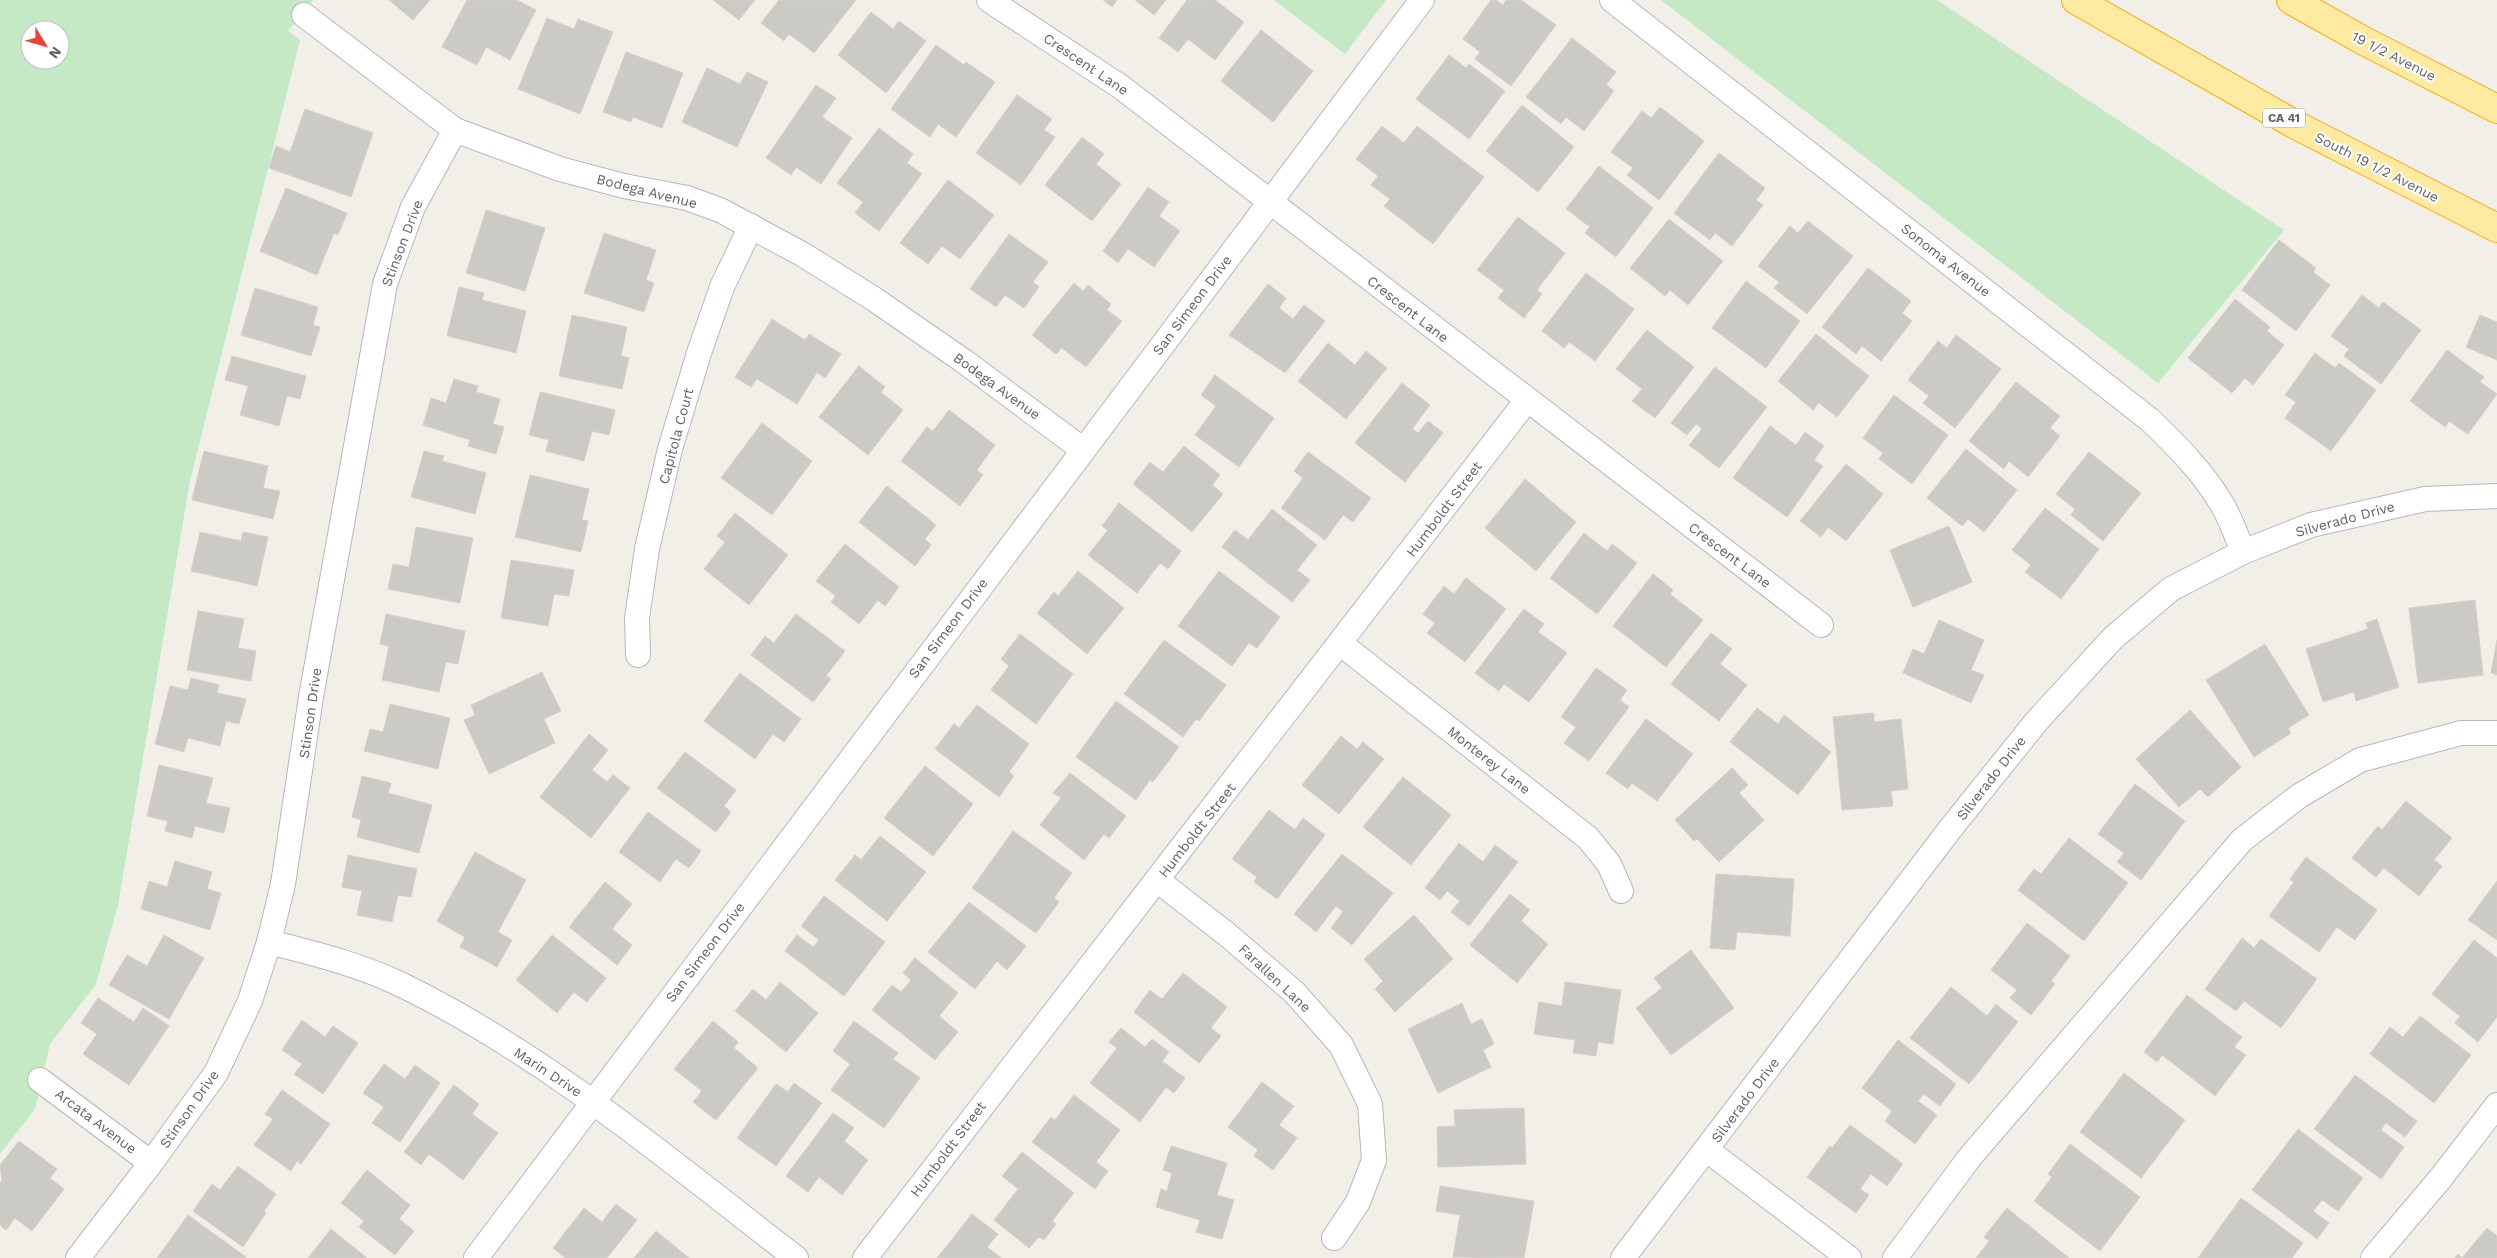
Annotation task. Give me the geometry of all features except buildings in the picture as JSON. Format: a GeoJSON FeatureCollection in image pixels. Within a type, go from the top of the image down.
{"type":"FeatureCollection","features":[{"type":"Feature","properties":{"kind":"highway","name":"South 19 1/2 Avenue"},"geometry":{"type":"LineString","coordinates":[[2076,0],[2296,125],[2497,228]]}},
{"type":"Feature","properties":{"kind":"highway","name":"19 1/2 Avenue"},"geometry":{"type":"LineString","coordinates":[[2292,0],[2366,42],[2497,109]]}},
{"type":"Feature","properties":{"kind":"street","name":"Crescent Lane"},"geometry":{"type":"LineString","coordinates":[[989,0],[1121,87],[1821,625]]}},
{"type":"Feature","properties":{"kind":"street","name":"San Simeon Drive"},"geometry":{"type":"LineString","coordinates":[[476,1258],[594,1103],[1082,449],[1271,202],[1422,0]]}},
{"type":"Feature","properties":{"kind":"street","name":"Sonoma Avenue"},"geometry":{"type":"LineString","coordinates":[[1612,0],[2150,420],[2183,452],[2208,483],[2223,506],[2243,552]]}},
{"type":"Feature","properties":{"kind":"street","name":"Bodega Avenue"},"geometry":{"type":"LineString","coordinates":[[304,15],[455,130],[560,169],[624,186],[687,198],[720,210],[802,254],[874,299],[965,362],[1082,449]]}},
{"type":"Feature","properties":{"kind":"street","name":"Stinson Drive"},"geometry":{"type":"LineString","coordinates":[[78,1258],[151,1163],[216,1073],[250,1001],[270,942],[283,884],[311,698],[384,284],[413,207],[455,130]]}},
{"type":"Feature","properties":{"kind":"street","name":"Capitola Court"},"geometry":{"type":"LineString","coordinates":[[638,655],[637,618],[647,549],[670,449],[699,353],[722,287],[751,226]]}},
{"type":"Feature","properties":{"kind":"street","name":"Humboldt Street"},"geometry":{"type":"LineString","coordinates":[[865,1258],[1066,994],[1341,644],[1527,400]]}},
{"type":"Feature","properties":{"kind":"street","name":"Silverado Drive"},"geometry":{"type":"LineString","coordinates":[[1623,1258],[1951,828],[2036,722],[2113,638],[2171,589],[2243,552],[2311,525],[2425,499],[2497,496]]}},
{"type":"Feature","properties":{"kind":"street","name":"Monterey Lane"},"geometry":{"type":"LineString","coordinates":[[1341,644],[1588,838],[1609,864],[1621,891]]}},
{"type":"Feature","properties":{"kind":"street"},"geometry":{"type":"LineString","coordinates":[[1896,1258],[1970,1157],[2242,840],[2300,796],[2360,760],[2461,733],[2497,733]]}},
{"type":"Feature","properties":{"kind":"street","name":"Farallen Lane"},"geometry":{"type":"LineString","coordinates":[[1157,880],[1229,936],[1294,992],[1341,1045],[1370,1104],[1374,1160],[1358,1202],[1334,1238]]}},
{"type":"Feature","properties":{"kind":"street","name":"Marin Drive"},"geometry":{"type":"LineString","coordinates":[[270,942],[347,963],[405,986],[461,1017],[536,1063],[594,1103],[796,1258]]}},
{"type":"Feature","properties":{"kind":"street","name":"Arcata Avenue"},"geometry":{"type":"LineString","coordinates":[[40,1080],[151,1163]]}},
{"type":"Feature","properties":{"kind":"street"},"geometry":{"type":"LineString","coordinates":[[2373,1258],[2440,1179],[2497,1105]]}},
{"type":"Feature","properties":{"kind":"street"},"geometry":{"type":"LineString","coordinates":[[1707,1150],[1849,1258]]}},
{"type":"Feature","properties":{"kind":"green space"},"geometry":{"type":"Polygon","coordinates":[[[0,0],[313,0],[288,31],[300,40],[190,481],[118,905],[96,984],[50,1044],[35,1109],[0,1154],[0,0]]]}},
{"type":"Feature","properties":{"kind":"green space"},"geometry":{"type":"Polygon","coordinates":[[[1274,0],[1386,0],[1345,54],[1274,0]]]}},
{"type":"Feature","properties":{"kind":"green space"},"geometry":{"type":"Polygon","coordinates":[[[1661,0],[1937,0],[2284,230],[2158,383],[1661,0]]]}}]}
